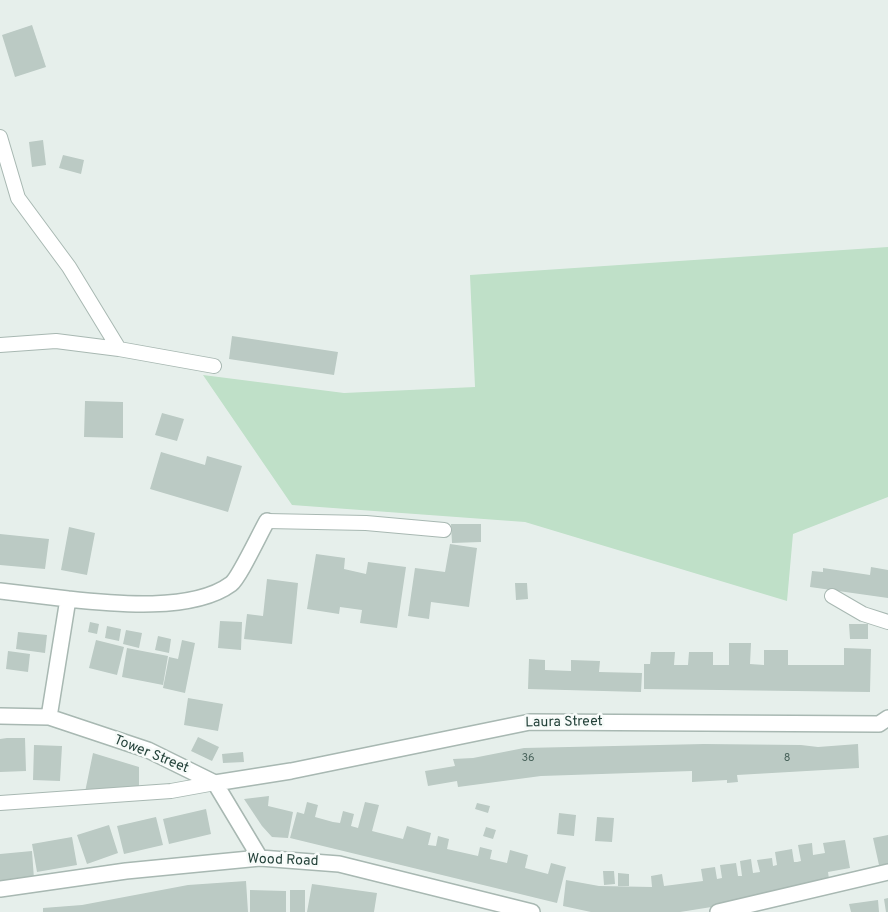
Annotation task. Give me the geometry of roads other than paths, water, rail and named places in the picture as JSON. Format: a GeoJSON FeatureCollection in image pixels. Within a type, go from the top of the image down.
{"type":"FeatureCollection","features":[{"type":"Feature","properties":{"kind":"street"},"geometry":{"type":"LineString","coordinates":[[0,591],[68,599],[121,602],[201,599],[232,584],[267,521]]}},
{"type":"Feature","properties":{"kind":"street"},"geometry":{"type":"LineString","coordinates":[[49,717],[68,599]]}},
{"type":"Feature","properties":{"kind":"street","name":"Tower Street"},"geometry":{"type":"LineString","coordinates":[[0,716],[49,717],[148,750],[215,782]]}},
{"type":"Feature","properties":{"kind":"street","name":"Laura Street"},"geometry":{"type":"LineString","coordinates":[[215,782],[291,771],[530,722],[879,724],[888,718]]}},
{"type":"Feature","properties":{"kind":"street"},"geometry":{"type":"LineString","coordinates":[[215,782],[260,858]]}},
{"type":"Feature","properties":{"kind":"street","name":"Wood Road"},"geometry":{"type":"LineString","coordinates":[[0,889],[126,871],[260,858],[338,864],[532,912]]}},
{"type":"Feature","properties":{"kind":"street"},"geometry":{"type":"LineString","coordinates":[[718,912],[888,872]]}},
{"type":"Feature","properties":{"kind":"lane"},"geometry":{"type":"LineString","coordinates":[[0,137],[18,198],[69,268],[119,349]]}},
{"type":"Feature","properties":{"kind":"lane"},"geometry":{"type":"LineString","coordinates":[[0,345],[56,341],[119,349],[214,366]]}},
{"type":"Feature","properties":{"kind":"lane"},"geometry":{"type":"LineString","coordinates":[[267,521],[366,523],[444,530]]}},
{"type":"Feature","properties":{"kind":"lane"},"geometry":{"type":"LineString","coordinates":[[832,596],[864,614],[888,622]]}},
{"type":"Feature","properties":{"kind":"lane"},"geometry":{"type":"LineString","coordinates":[[0,803],[170,791],[215,782]]}}]}
